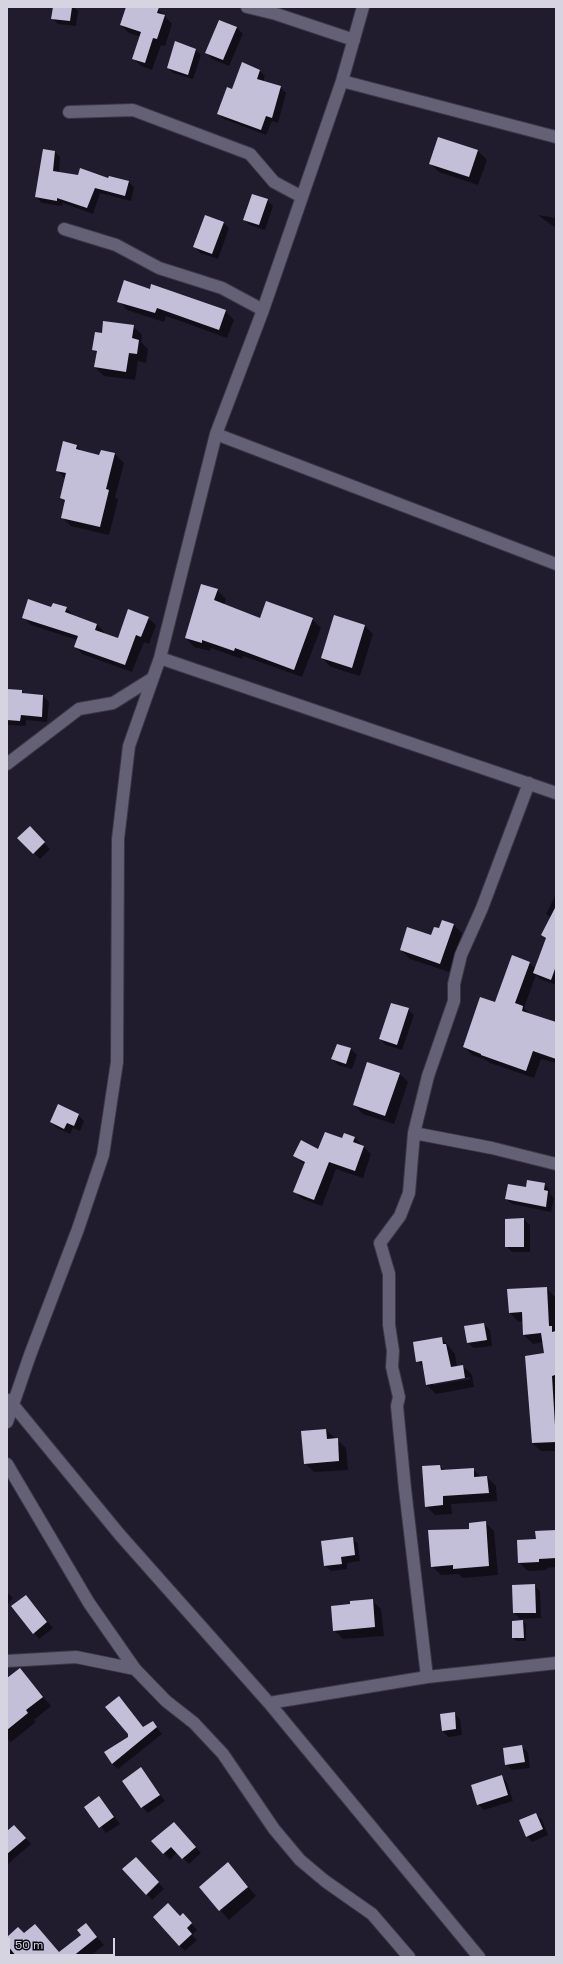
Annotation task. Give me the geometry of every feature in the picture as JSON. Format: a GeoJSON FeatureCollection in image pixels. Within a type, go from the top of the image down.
{"type":"FeatureCollection","features":[{"type":"Feature","properties":{"kind":"street"},"geometry":{"type":"LineString","coordinates":[[247,7],[276,14],[354,40]]}},
{"type":"Feature","properties":{"kind":"street"},"geometry":{"type":"LineString","coordinates":[[7,1422],[10,1401],[78,1229],[103,1155],[117,1062],[118,839],[129,746],[160,658],[216,434],[263,310],[302,198],[342,81],[363,7]]}},
{"type":"Feature","properties":{"kind":"street"},"geometry":{"type":"LineString","coordinates":[[342,81],[556,137]]}},
{"type":"Feature","properties":{"kind":"street"},"geometry":{"type":"LineString","coordinates":[[69,112],[134,110],[250,154],[274,182],[302,198]]}},
{"type":"Feature","properties":{"kind":"street"},"geometry":{"type":"LineString","coordinates":[[64,229],[116,246],[159,268],[222,288],[263,310]]}},
{"type":"Feature","properties":{"kind":"street"},"geometry":{"type":"LineString","coordinates":[[216,434],[556,564]]}},
{"type":"Feature","properties":{"kind":"street"},"geometry":{"type":"LineString","coordinates":[[160,658],[556,793]]}},
{"type":"Feature","properties":{"kind":"street"},"geometry":{"type":"LineString","coordinates":[[7,764],[78,709],[113,703],[153,678]]}},
{"type":"Feature","properties":{"kind":"street"},"geometry":{"type":"LineString","coordinates":[[427,1677],[405,1489],[397,1406],[399,1397],[392,1367],[393,1351],[389,1325],[389,1274],[380,1243],[400,1216],[409,1193],[414,1133],[428,1076],[454,1001],[454,984],[461,955],[482,908],[529,783]]}},
{"type":"Feature","properties":{"kind":"street"},"geometry":{"type":"LineString","coordinates":[[414,1133],[492,1148],[556,1164]]}},
{"type":"Feature","properties":{"kind":"street"},"geometry":{"type":"LineString","coordinates":[[10,1401],[120,1535],[269,1703],[479,1957]]}},
{"type":"Feature","properties":{"kind":"street"},"geometry":{"type":"LineString","coordinates":[[7,1464],[89,1603],[135,1669],[166,1701],[194,1723],[223,1754],[274,1829],[300,1860],[325,1881],[372,1914],[409,1957]]}},
{"type":"Feature","properties":{"kind":"street"},"geometry":{"type":"LineString","coordinates":[[7,1660],[76,1657],[107,1665],[135,1669]]}},
{"type":"Feature","properties":{"kind":"street"},"geometry":{"type":"LineString","coordinates":[[269,1703],[427,1677],[556,1663]]}},
{"type":"Feature","properties":{"kind":"building"},"geometry":{"type":"Polygon","coordinates":[[[53,7],[72,7],[70,21],[51,19],[53,7]]]}},
{"type":"Feature","properties":{"kind":"building"},"geometry":{"type":"Polygon","coordinates":[[[126,7],[159,7],[157,13],[165,15],[157,39],[153,38],[145,63],[132,59],[141,32],[120,25],[126,7]]]}},
{"type":"Feature","properties":{"kind":"building"},"geometry":{"type":"Polygon","coordinates":[[[219,20],[237,27],[223,60],[205,53],[219,20]]]}},
{"type":"Feature","properties":{"kind":"building"},"geometry":{"type":"Polygon","coordinates":[[[175,41],[196,49],[188,75],[167,68],[175,41]]]}},
{"type":"Feature","properties":{"kind":"building"},"geometry":{"type":"Polygon","coordinates":[[[242,62],[260,70],[257,79],[281,86],[272,118],[266,116],[261,130],[217,114],[227,87],[232,89],[242,62]]]}},
{"type":"Feature","properties":{"kind":"building"},"geometry":{"type":"Polygon","coordinates":[[[438,137],[478,150],[469,177],[429,164],[438,137]]]}},
{"type":"Feature","properties":{"kind":"building"},"geometry":{"type":"Polygon","coordinates":[[[43,149],[55,151],[53,171],[78,175],[80,168],[108,178],[109,176],[129,181],[125,196],[95,188],[87,208],[57,198],[57,201],[35,197],[43,149]]]}},
{"type":"Feature","properties":{"kind":"building"},"geometry":{"type":"Polygon","coordinates":[[[252,194],[268,199],[259,225],[243,220],[252,194]]]}},
{"type":"Feature","properties":{"kind":"building"},"geometry":{"type":"Polygon","coordinates":[[[205,215],[224,222],[212,254],[193,247],[205,215]]]}},
{"type":"Feature","properties":{"kind":"building"},"geometry":{"type":"Polygon","coordinates":[[[124,280],[150,289],[151,284],[226,310],[219,330],[157,308],[155,313],[117,302],[124,280]]]}},
{"type":"Feature","properties":{"kind":"building"},"geometry":{"type":"Polygon","coordinates":[[[103,321],[134,325],[132,338],[139,340],[137,354],[129,353],[126,372],[94,367],[97,351],[92,350],[95,332],[102,333],[103,321]]]}},
{"type":"Feature","properties":{"kind":"building"},"geometry":{"type":"Polygon","coordinates":[[[63,441],[77,445],[76,449],[99,455],[101,450],[115,453],[106,489],[109,490],[100,527],[61,518],[65,500],[60,498],[66,473],[56,471],[63,441]]]}},
{"type":"Feature","properties":{"kind":"building"},"geometry":{"type":"Polygon","coordinates":[[[201,584],[218,589],[214,600],[260,618],[266,601],[313,618],[294,670],[235,648],[234,651],[202,640],[202,643],[185,638],[201,584]]]}},
{"type":"Feature","properties":{"kind":"building"},"geometry":{"type":"Polygon","coordinates":[[[28,599],[51,607],[53,603],[67,607],[65,612],[97,624],[95,630],[118,638],[128,609],[149,617],[141,637],[136,635],[125,665],[74,647],[78,636],[22,618],[28,599]]]}},
{"type":"Feature","properties":{"kind":"building"},"geometry":{"type":"Polygon","coordinates":[[[334,615],[365,625],[352,668],[321,658],[334,615]]]}},
{"type":"Feature","properties":{"kind":"building"},"geometry":{"type":"Polygon","coordinates":[[[7,689],[22,690],[22,693],[43,695],[42,717],[21,715],[20,721],[7,720],[7,689]]]}},
{"type":"Feature","properties":{"kind":"building"},"geometry":{"type":"Polygon","coordinates":[[[30,826],[45,842],[33,854],[17,838],[30,826]]]}},
{"type":"Feature","properties":{"kind":"building"},"geometry":{"type":"Polygon","coordinates":[[[556,906],[556,966],[551,980],[533,973],[546,938],[541,935],[556,906]]]}},
{"type":"Feature","properties":{"kind":"building"},"geometry":{"type":"Polygon","coordinates":[[[442,920],[454,924],[440,964],[400,950],[407,927],[431,935],[434,927],[439,928],[442,920]]]}},
{"type":"Feature","properties":{"kind":"building"},"geometry":{"type":"Polygon","coordinates":[[[512,955],[530,962],[515,1003],[523,1006],[522,1011],[556,1022],[556,1059],[533,1051],[526,1071],[463,1047],[480,997],[495,1002],[512,955]]]}},
{"type":"Feature","properties":{"kind":"building"},"geometry":{"type":"Polygon","coordinates":[[[391,1003],[409,1008],[397,1045],[379,1039],[391,1003]]]}},
{"type":"Feature","properties":{"kind":"building"},"geometry":{"type":"Polygon","coordinates":[[[337,1044],[351,1048],[346,1064],[331,1059],[337,1044]]]}},
{"type":"Feature","properties":{"kind":"building"},"geometry":{"type":"Polygon","coordinates":[[[367,1062],[400,1073],[385,1116],[353,1105],[367,1062]]]}},
{"type":"Feature","properties":{"kind":"building"},"geometry":{"type":"Polygon","coordinates":[[[58,1104],[79,1114],[74,1126],[67,1123],[64,1129],[50,1122],[58,1104]]]}},
{"type":"Feature","properties":{"kind":"building"},"geometry":{"type":"Polygon","coordinates":[[[325,1132],[342,1138],[344,1133],[355,1137],[353,1142],[364,1146],[355,1171],[329,1162],[314,1200],[293,1192],[305,1162],[293,1156],[301,1140],[318,1149],[325,1132]]]}},
{"type":"Feature","properties":{"kind":"building"},"geometry":{"type":"Polygon","coordinates":[[[527,1180],[545,1183],[544,1190],[548,1191],[546,1207],[505,1199],[508,1184],[526,1187],[527,1180]]]}},
{"type":"Feature","properties":{"kind":"building"},"geometry":{"type":"Polygon","coordinates":[[[524,1218],[524,1247],[505,1247],[505,1219],[524,1218]]]}},
{"type":"Feature","properties":{"kind":"building"},"geometry":{"type":"Polygon","coordinates":[[[547,1287],[549,1326],[552,1326],[552,1332],[556,1331],[555,1375],[552,1376],[556,1442],[532,1443],[525,1356],[544,1353],[541,1333],[523,1335],[522,1312],[509,1313],[507,1289],[547,1287]]]}},
{"type":"Feature","properties":{"kind":"building"},"geometry":{"type":"Polygon","coordinates":[[[484,1323],[487,1340],[467,1343],[464,1326],[484,1323]]]}},
{"type":"Feature","properties":{"kind":"building"},"geometry":{"type":"Polygon","coordinates":[[[442,1337],[443,1344],[446,1344],[451,1367],[463,1365],[465,1378],[426,1385],[422,1361],[416,1362],[413,1342],[442,1337]]]}},
{"type":"Feature","properties":{"kind":"building"},"geometry":{"type":"Polygon","coordinates":[[[326,1429],[327,1439],[338,1438],[339,1461],[304,1464],[301,1431],[326,1429]]]}},
{"type":"Feature","properties":{"kind":"building"},"geometry":{"type":"Polygon","coordinates":[[[440,1465],[441,1470],[474,1468],[474,1477],[487,1476],[489,1493],[443,1496],[443,1505],[425,1507],[422,1466],[440,1465]]]}},
{"type":"Feature","properties":{"kind":"building"},"geometry":{"type":"Polygon","coordinates":[[[486,1521],[489,1566],[453,1569],[453,1565],[431,1567],[428,1530],[469,1529],[469,1523],[486,1521]]]}},
{"type":"Feature","properties":{"kind":"building"},"geometry":{"type":"Polygon","coordinates":[[[556,1530],[556,1558],[539,1559],[539,1562],[518,1563],[517,1540],[536,1539],[535,1531],[556,1530]]]}},
{"type":"Feature","properties":{"kind":"building"},"geometry":{"type":"Polygon","coordinates":[[[353,1537],[355,1555],[341,1557],[342,1564],[324,1566],[321,1541],[353,1537]]]}},
{"type":"Feature","properties":{"kind":"building"},"geometry":{"type":"Polygon","coordinates":[[[535,1584],[536,1613],[513,1613],[512,1585],[535,1584]]]}},
{"type":"Feature","properties":{"kind":"building"},"geometry":{"type":"Polygon","coordinates":[[[26,1595],[47,1622],[33,1634],[11,1606],[26,1595]]]}},
{"type":"Feature","properties":{"kind":"building"},"geometry":{"type":"Polygon","coordinates":[[[373,1599],[375,1627],[333,1631],[331,1606],[350,1604],[350,1601],[373,1599]]]}},
{"type":"Feature","properties":{"kind":"building"},"geometry":{"type":"Polygon","coordinates":[[[523,1620],[524,1638],[512,1638],[512,1621],[523,1620]]]}},
{"type":"Feature","properties":{"kind":"building"},"geometry":{"type":"Polygon","coordinates":[[[20,1668],[43,1697],[26,1710],[28,1713],[7,1730],[7,1678],[20,1668]]]}},
{"type":"Feature","properties":{"kind":"building"},"geometry":{"type":"Polygon","coordinates":[[[119,1696],[143,1727],[153,1721],[157,1727],[112,1764],[104,1752],[128,1737],[128,1734],[105,1707],[119,1696]]]}},
{"type":"Feature","properties":{"kind":"building"},"geometry":{"type":"Polygon","coordinates":[[[455,1712],[456,1729],[442,1731],[440,1714],[455,1712]]]}},
{"type":"Feature","properties":{"kind":"building"},"geometry":{"type":"Polygon","coordinates":[[[522,1745],[525,1762],[505,1765],[503,1748],[522,1745]]]}},
{"type":"Feature","properties":{"kind":"building"},"geometry":{"type":"Polygon","coordinates":[[[141,1767],[160,1795],[141,1808],[122,1781],[141,1767]]]}},
{"type":"Feature","properties":{"kind":"building"},"geometry":{"type":"Polygon","coordinates":[[[502,1775],[508,1795],[477,1805],[471,1785],[502,1775]]]}},
{"type":"Feature","properties":{"kind":"building"},"geometry":{"type":"Polygon","coordinates":[[[99,1796],[114,1817],[99,1828],[84,1807],[99,1796]]]}},
{"type":"Feature","properties":{"kind":"building"},"geometry":{"type":"Polygon","coordinates":[[[536,1813],[543,1829],[526,1837],[519,1820],[536,1813]]]}},
{"type":"Feature","properties":{"kind":"building"},"geometry":{"type":"Polygon","coordinates":[[[174,1822],[196,1847],[182,1859],[171,1847],[163,1854],[151,1841],[174,1822]]]}},
{"type":"Feature","properties":{"kind":"building"},"geometry":{"type":"Polygon","coordinates":[[[14,1825],[26,1838],[7,1854],[7,1831],[14,1825]]]}},
{"type":"Feature","properties":{"kind":"building"},"geometry":{"type":"Polygon","coordinates":[[[136,1857],[159,1882],[146,1895],[122,1869],[136,1857]]]}},
{"type":"Feature","properties":{"kind":"building"},"geometry":{"type":"Polygon","coordinates":[[[228,1862],[248,1887],[219,1911],[199,1887],[228,1862]]]}},
{"type":"Feature","properties":{"kind":"building"},"geometry":{"type":"Polygon","coordinates":[[[168,1903],[180,1916],[183,1913],[192,1923],[187,1928],[192,1934],[179,1946],[153,1917],[168,1903]]]}},
{"type":"Feature","properties":{"kind":"building"},"geometry":{"type":"Polygon","coordinates":[[[86,1923],[97,1937],[72,1957],[17,1957],[7,1945],[7,1937],[18,1927],[24,1933],[35,1924],[59,1952],[81,1935],[77,1930],[86,1923]]]}}]}
